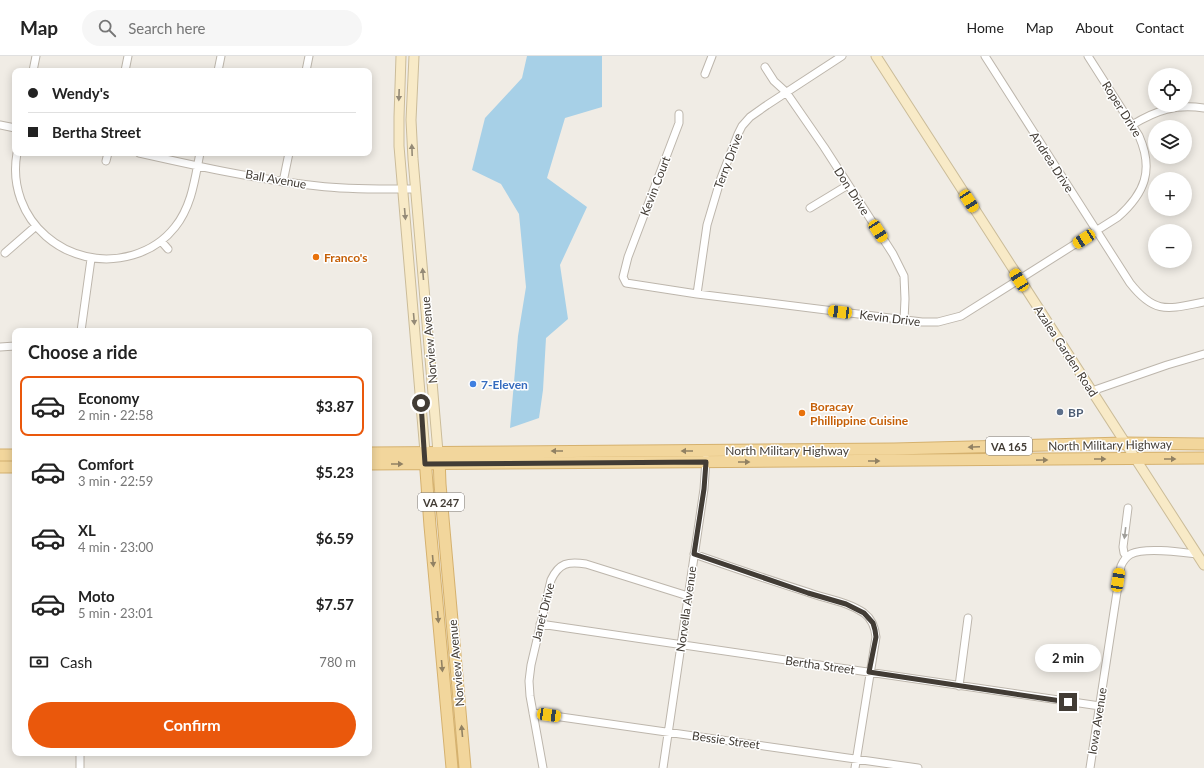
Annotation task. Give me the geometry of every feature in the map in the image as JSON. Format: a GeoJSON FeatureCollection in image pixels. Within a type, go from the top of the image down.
{"type":"FeatureCollection","features":[{"type":"Feature","properties":{"kind":"main road","name":"Norview Avenue"},"geometry":{"type":"LineString","coordinates":[[401,56],[399,117],[402,189],[452,768]]}},
{"type":"Feature","properties":{"kind":"main road","name":"Norview Avenue"},"geometry":{"type":"LineString","coordinates":[[414,56],[412,120],[415,189],[465,768]]}},
{"type":"Feature","properties":{"kind":"main road","name":"Azalea Garden Road"},"geometry":{"type":"LineString","coordinates":[[876,56],[1204,566]]}},
{"type":"Feature","properties":{"kind":"main road","name":"North Military Highway"},"geometry":{"type":"LineString","coordinates":[[372,452],[894,449],[1125,443],[1204,444]]}},
{"type":"Feature","properties":{"kind":"main road"},"geometry":{"type":"LineString","coordinates":[[0,455],[12,455]]}},
{"type":"Feature","properties":{"kind":"main road","name":"North Military Highway"},"geometry":{"type":"LineString","coordinates":[[372,464],[1204,458]]}},
{"type":"Feature","properties":{"kind":"main road"},"geometry":{"type":"LineString","coordinates":[[0,467],[12,467]]}},
{"type":"Feature","properties":{"kind":"street"},"geometry":{"type":"LineString","coordinates":[[34,68],[36,56]]}},
{"type":"Feature","properties":{"kind":"street"},"geometry":{"type":"LineString","coordinates":[[126,68],[128,56]]}},
{"type":"Feature","properties":{"kind":"street"},"geometry":{"type":"LineString","coordinates":[[219,68],[221,56]]}},
{"type":"Feature","properties":{"kind":"street"},"geometry":{"type":"LineString","coordinates":[[307,68],[309,56]]}},
{"type":"Feature","properties":{"kind":"street"},"geometry":{"type":"LineString","coordinates":[[705,74],[712,56]]}},
{"type":"Feature","properties":{"kind":"street","name":"Terry Drive"},"geometry":{"type":"LineString","coordinates":[[697,294],[707,225],[721,178],[742,126],[750,117],[842,56]]}},
{"type":"Feature","properties":{"kind":"street","name":"Andrea Drive"},"geometry":{"type":"LineString","coordinates":[[985,56],[1096,231],[1139,294],[1155,305],[1171,308],[1204,302]]}},
{"type":"Feature","properties":{"kind":"street","name":"Roper Drive"},"geometry":{"type":"LineString","coordinates":[[1088,56],[1143,144],[1146,158],[1146,174],[1142,189]]}},
{"type":"Feature","properties":{"kind":"street","name":"Don Drive"},"geometry":{"type":"LineString","coordinates":[[765,67],[774,81],[786,92],[893,254],[903,272],[905,283],[904,320]]}},
{"type":"Feature","properties":{"kind":"street"},"geometry":{"type":"LineString","coordinates":[[1132,125],[1153,113],[1165,109],[1179,106],[1204,108]]}},
{"type":"Feature","properties":{"kind":"street","name":"Kevin Court"},"geometry":{"type":"LineString","coordinates":[[628,257],[679,123],[679,114]]}},
{"type":"Feature","properties":{"kind":"street"},"geometry":{"type":"LineString","coordinates":[[0,125],[12,127]]}},
{"type":"Feature","properties":{"kind":"street"},"geometry":{"type":"LineString","coordinates":[[17,156],[15,170],[18,192],[28,215],[36,226],[55,244],[71,252],[91,259],[111,260],[152,248],[175,227],[186,208],[193,187],[200,156]]}},
{"type":"Feature","properties":{"kind":"street"},"geometry":{"type":"LineString","coordinates":[[106,161],[107,156]]}},
{"type":"Feature","properties":{"kind":"street","name":"Ball Avenue"},"geometry":{"type":"LineString","coordinates":[[154,156],[283,182],[343,188],[415,189]]}},
{"type":"Feature","properties":{"kind":"street"},"geometry":{"type":"LineString","coordinates":[[283,182],[288,156]]}},
{"type":"Feature","properties":{"kind":"street"},"geometry":{"type":"LineString","coordinates":[[810,208],[848,185]]}},
{"type":"Feature","properties":{"kind":"street","name":"Kevin Drive"},"geometry":{"type":"LineString","coordinates":[[628,257],[623,277],[626,283],[697,294],[904,320],[938,322],[961,316],[1118,217],[1135,200],[1142,189]]}},
{"type":"Feature","properties":{"kind":"street"},"geometry":{"type":"LineString","coordinates":[[5,253],[36,226]]}},
{"type":"Feature","properties":{"kind":"street"},"geometry":{"type":"LineString","coordinates":[[161,241],[168,249]]}},
{"type":"Feature","properties":{"kind":"street"},"geometry":{"type":"LineString","coordinates":[[81,328],[91,259]]}},
{"type":"Feature","properties":{"kind":"street"},"geometry":{"type":"LineString","coordinates":[[0,346],[12,346]]}},
{"type":"Feature","properties":{"kind":"street"},"geometry":{"type":"LineString","coordinates":[[1092,392],[1167,365],[1204,354]]}},
{"type":"Feature","properties":{"kind":"street","name":"Norvella Avenue"},"geometry":{"type":"LineString","coordinates":[[663,768],[704,489],[706,462],[705,450]]}},
{"type":"Feature","properties":{"kind":"street","name":"Iowa Avenue"},"geometry":{"type":"LineString","coordinates":[[1090,768],[1120,566],[1126,557],[1123,547],[1128,508]]}},
{"type":"Feature","properties":{"kind":"street"},"geometry":{"type":"LineString","coordinates":[[1126,557],[1142,551],[1196,554]]}},
{"type":"Feature","properties":{"kind":"street"},"geometry":{"type":"LineString","coordinates":[[694,554],[854,608],[864,613],[873,623],[876,637],[869,672],[855,768]]}},
{"type":"Feature","properties":{"kind":"street","name":"Janet Drive"},"geometry":{"type":"LineString","coordinates":[[544,768],[530,689],[531,664],[551,580],[559,568],[570,562],[586,564],[688,596]]}},
{"type":"Feature","properties":{"kind":"street"},"geometry":{"type":"LineString","coordinates":[[959,686],[968,618]]}},
{"type":"Feature","properties":{"kind":"street","name":"Bertha Street"},"geometry":{"type":"LineString","coordinates":[[540,624],[1100,706]]}},
{"type":"Feature","properties":{"kind":"street","name":"Bessie Street"},"geometry":{"type":"LineString","coordinates":[[534,713],[918,768]]}},
{"type":"Feature","properties":{"kind":"street"},"geometry":{"type":"LineString","coordinates":[[80,756],[80,768]]}},
{"type":"Feature","properties":{"kind":"water"},"geometry":{"type":"Polygon","coordinates":[[[527,56],[602,56],[602,107],[565,118],[547,178],[587,207],[560,265],[568,319],[546,338],[543,390],[539,418],[510,428],[518,336],[526,287],[519,214],[501,184],[472,170],[485,118],[522,78],[527,56]]]}},
{"type":"Feature","properties":{"kind":"place","name":"Franco's"},"geometry":{"type":"Point","coordinates":[316,257]}},
{"type":"Feature","properties":{"kind":"place","name":"7-Eleven"},"geometry":{"type":"Point","coordinates":[473,384]}},
{"type":"Feature","properties":{"kind":"place","name":"BP"},"geometry":{"type":"Point","coordinates":[1060,412]}},
{"type":"Feature","properties":{"kind":"place","name":"Boracay Phillippine Cuisine"},"geometry":{"type":"Point","coordinates":[802,413]}},
{"type":"Feature","properties":{"kind":"route"},"geometry":{"type":"LineString","coordinates":[[421,403],[425,464],[706,462],[704,489],[694,554],[808,593],[846,604],[864,613],[873,623],[876,637],[869,672],[1068,702]]}}]}
